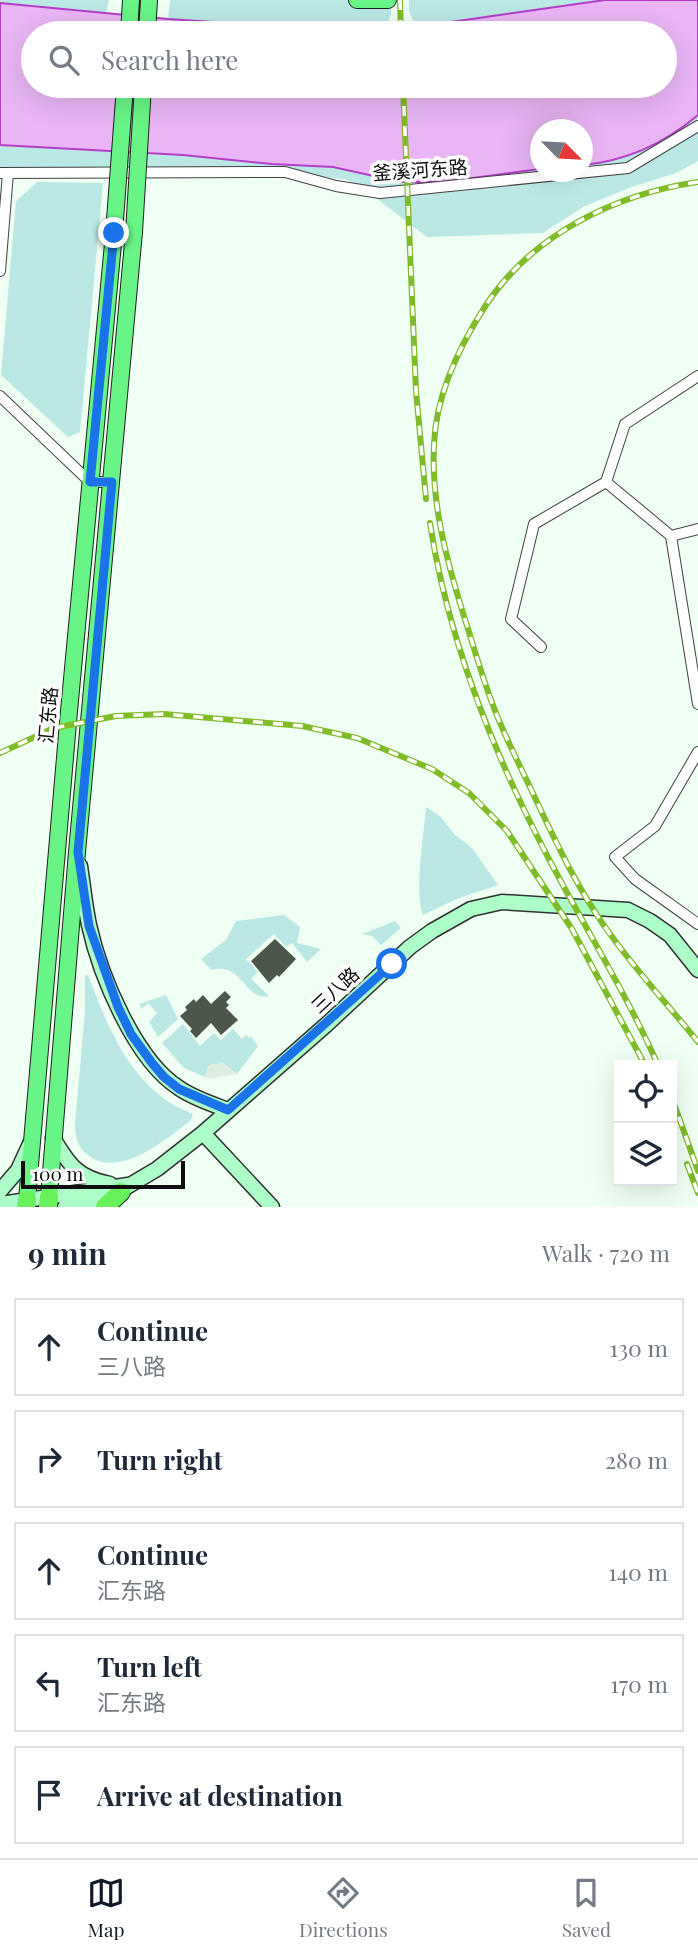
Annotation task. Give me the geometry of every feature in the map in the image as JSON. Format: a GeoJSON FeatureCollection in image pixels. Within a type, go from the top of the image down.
{"type":"FeatureCollection","features":[{"type":"Feature","properties":{"kind":"highway"},"geometry":{"type":"LineString","coordinates":[[105,1207],[124,1187]]}},
{"type":"Feature","properties":{"kind":"main road"},"geometry":{"type":"LineString","coordinates":[[130,21],[131,0]]}},
{"type":"Feature","properties":{"kind":"main road"},"geometry":{"type":"LineString","coordinates":[[148,21],[149,0]]}},
{"type":"Feature","properties":{"kind":"main road"},"geometry":{"type":"LineString","coordinates":[[357,0],[388,0]]}},
{"type":"Feature","properties":{"kind":"main road","name":"汇东路"},"geometry":{"type":"LineString","coordinates":[[27,1204],[124,98]]}},
{"type":"Feature","properties":{"kind":"main road"},"geometry":{"type":"LineString","coordinates":[[48,1202],[134,232],[142,98]]}},
{"type":"Feature","properties":{"kind":"main road"},"geometry":{"type":"LineString","coordinates":[[78,852],[89,926],[131,1034],[164,1077],[179,1089],[228,1110]]}},
{"type":"Feature","properties":{"kind":"main road","name":"三八路"},"geometry":{"type":"LineString","coordinates":[[65,1207],[108,1198],[157,1169],[203,1133],[326,1026],[410,947],[471,909],[502,902],[628,911],[650,920],[670,935],[698,970]]}},
{"type":"Feature","properties":{"kind":"main road"},"geometry":{"type":"LineString","coordinates":[[203,1133],[272,1207]]}},
{"type":"Feature","properties":{"kind":"main road"},"geometry":{"type":"LineString","coordinates":[[53,1138],[67,1161],[84,1177],[124,1187]]}},
{"type":"Feature","properties":{"kind":"main road"},"geometry":{"type":"LineString","coordinates":[[0,1191],[18,1170],[32,1140]]}},
{"type":"Feature","properties":{"kind":"main road","name":"三八路"},"geometry":{"type":"LineString","coordinates":[[0,1204],[48,1202],[124,1187]]}},
{"type":"Feature","properties":{"kind":"street","name":"釜溪河东路"},"geometry":{"type":"LineString","coordinates":[[4,173],[285,172],[336,186],[380,194],[628,168],[698,126]]}},
{"type":"Feature","properties":{"kind":"street"},"geometry":{"type":"LineString","coordinates":[[0,271],[4,173]]}},
{"type":"Feature","properties":{"kind":"street"},"geometry":{"type":"LineString","coordinates":[[541,647],[511,619],[534,524],[606,482],[625,424],[698,376]]}},
{"type":"Feature","properties":{"kind":"street"},"geometry":{"type":"LineString","coordinates":[[0,396],[90,482],[112,482]]}},
{"type":"Feature","properties":{"kind":"street"},"geometry":{"type":"LineString","coordinates":[[606,482],[671,536],[698,705]]}},
{"type":"Feature","properties":{"kind":"street"},"geometry":{"type":"LineString","coordinates":[[671,536],[698,529]]}},
{"type":"Feature","properties":{"kind":"street"},"geometry":{"type":"LineString","coordinates":[[698,752],[655,827],[615,857],[635,879],[698,924]]}},
{"type":"Feature","properties":{"kind":"shaded area"},"geometry":{"type":"Polygon","coordinates":[[[0,0],[109,0],[106,13],[0,4],[0,0]]]}},
{"type":"Feature","properties":{"kind":"shaded area"},"geometry":{"type":"Polygon","coordinates":[[[170,0],[391,0],[389,21],[168,19],[170,0]]]}},
{"type":"Feature","properties":{"kind":"shaded area"},"geometry":{"type":"Polygon","coordinates":[[[409,0],[605,0],[458,21],[413,21],[409,11],[409,0]]]}},
{"type":"Feature","properties":{"kind":"shaded area"},"geometry":{"type":"Polygon","coordinates":[[[605,0],[698,0],[698,115],[645,149],[593,164],[593,119],[530,119],[530,170],[443,182],[401,182],[333,167],[0,145],[0,3],[199,21],[21,21],[21,98],[677,98],[677,21],[458,21],[605,0]]]}},
{"type":"Feature","properties":{"kind":"shaded area"},"geometry":{"type":"Polygon","coordinates":[[[698,115],[698,161],[676,173],[583,207],[543,233],[427,237],[363,188],[345,179],[155,167],[0,167],[0,145],[333,167],[401,182],[443,182],[530,170],[530,182],[593,182],[593,164],[645,149],[698,115]]]}},
{"type":"Feature","properties":{"kind":"shaded area"},"geometry":{"type":"Polygon","coordinates":[[[37,182],[103,183],[80,432],[68,437],[1,375],[16,201],[37,182]]]}},
{"type":"Feature","properties":{"kind":"shaded area"},"geometry":{"type":"Polygon","coordinates":[[[426,807],[441,817],[455,835],[472,848],[498,885],[459,898],[423,915],[419,878],[426,807]]]}},
{"type":"Feature","properties":{"kind":"shaded area"},"geometry":{"type":"Polygon","coordinates":[[[284,915],[300,927],[297,943],[321,949],[307,962],[292,943],[286,947],[274,934],[246,959],[258,972],[251,979],[269,996],[254,993],[230,971],[211,970],[201,959],[226,940],[236,921],[284,915]]]}},
{"type":"Feature","properties":{"kind":"shaded area"},"geometry":{"type":"Polygon","coordinates":[[[395,921],[401,928],[381,945],[372,936],[362,934],[395,921]]]}},
{"type":"Feature","properties":{"kind":"shaded area"},"geometry":{"type":"Polygon","coordinates":[[[85,975],[88,975],[115,1037],[139,1075],[154,1091],[172,1104],[193,1114],[191,1120],[156,1146],[127,1160],[113,1163],[88,1155],[79,1146],[76,1134],[85,975]]]}},
{"type":"Feature","properties":{"kind":"shaded area"},"geometry":{"type":"Polygon","coordinates":[[[166,995],[178,1019],[158,1037],[149,1022],[157,1013],[148,1003],[142,1009],[139,1004],[166,995]]]}},
{"type":"Feature","properties":{"kind":"shaded area"},"geometry":{"type":"Polygon","coordinates":[[[183,1024],[200,1046],[214,1033],[221,1040],[233,1029],[242,1039],[246,1035],[249,1038],[251,1036],[258,1046],[237,1074],[223,1063],[209,1065],[205,1077],[184,1068],[162,1043],[183,1024]]]}},
{"type":"Feature","properties":{"kind":"shaded area"},"geometry":{"type":"Polygon","coordinates":[[[223,1063],[237,1074],[210,1079],[205,1077],[209,1065],[223,1063]]]}},
{"type":"Feature","properties":{"kind":"building"},"geometry":{"type":"Polygon","coordinates":[[[275,939],[296,959],[279,977],[277,975],[269,983],[251,961],[275,939]]]}},
{"type":"Feature","properties":{"kind":"building"},"geometry":{"type":"Polygon","coordinates":[[[225,991],[231,997],[226,1002],[229,1005],[226,1008],[238,1020],[221,1035],[211,1023],[196,1038],[180,1016],[187,1010],[185,1007],[203,995],[211,1004],[225,991]]]}},
{"type":"Feature","properties":{"kind":"railway"},"geometry":{"type":"LineString","coordinates":[[400,0],[401,21]]}},
{"type":"Feature","properties":{"kind":"railway"},"geometry":{"type":"LineString","coordinates":[[404,98],[416,391],[426,499]]}},
{"type":"Feature","properties":{"kind":"railway"},"geometry":{"type":"LineString","coordinates":[[698,182],[637,196],[607,207],[552,238],[527,258],[505,280],[476,320],[444,389],[434,444],[435,487],[441,530],[463,613],[495,711],[563,855],[591,906],[623,951],[698,1042]]}},
{"type":"Feature","properties":{"kind":"railway"},"geometry":{"type":"LineString","coordinates":[[430,523],[438,567],[461,655],[493,740],[530,823],[620,988],[656,1060]]}},
{"type":"Feature","properties":{"kind":"railway"},"geometry":{"type":"LineString","coordinates":[[0,753],[54,728],[116,716],[164,714],[302,726],[357,738],[432,769],[469,793],[507,831],[572,929],[642,1060]]}},
{"type":"Feature","properties":{"kind":"railway"},"geometry":{"type":"LineString","coordinates":[[677,1112],[698,1171]]}},
{"type":"Feature","properties":{"kind":"railway"},"geometry":{"type":"LineString","coordinates":[[687,1164],[698,1193]]}},
{"type":"Feature","properties":{"kind":"route"},"geometry":{"type":"LineString","coordinates":[[114,233],[90,482],[112,482],[78,852],[89,926],[102,965],[131,1034],[164,1077],[179,1089],[228,1110],[326,1026],[392,964]]}}]}
